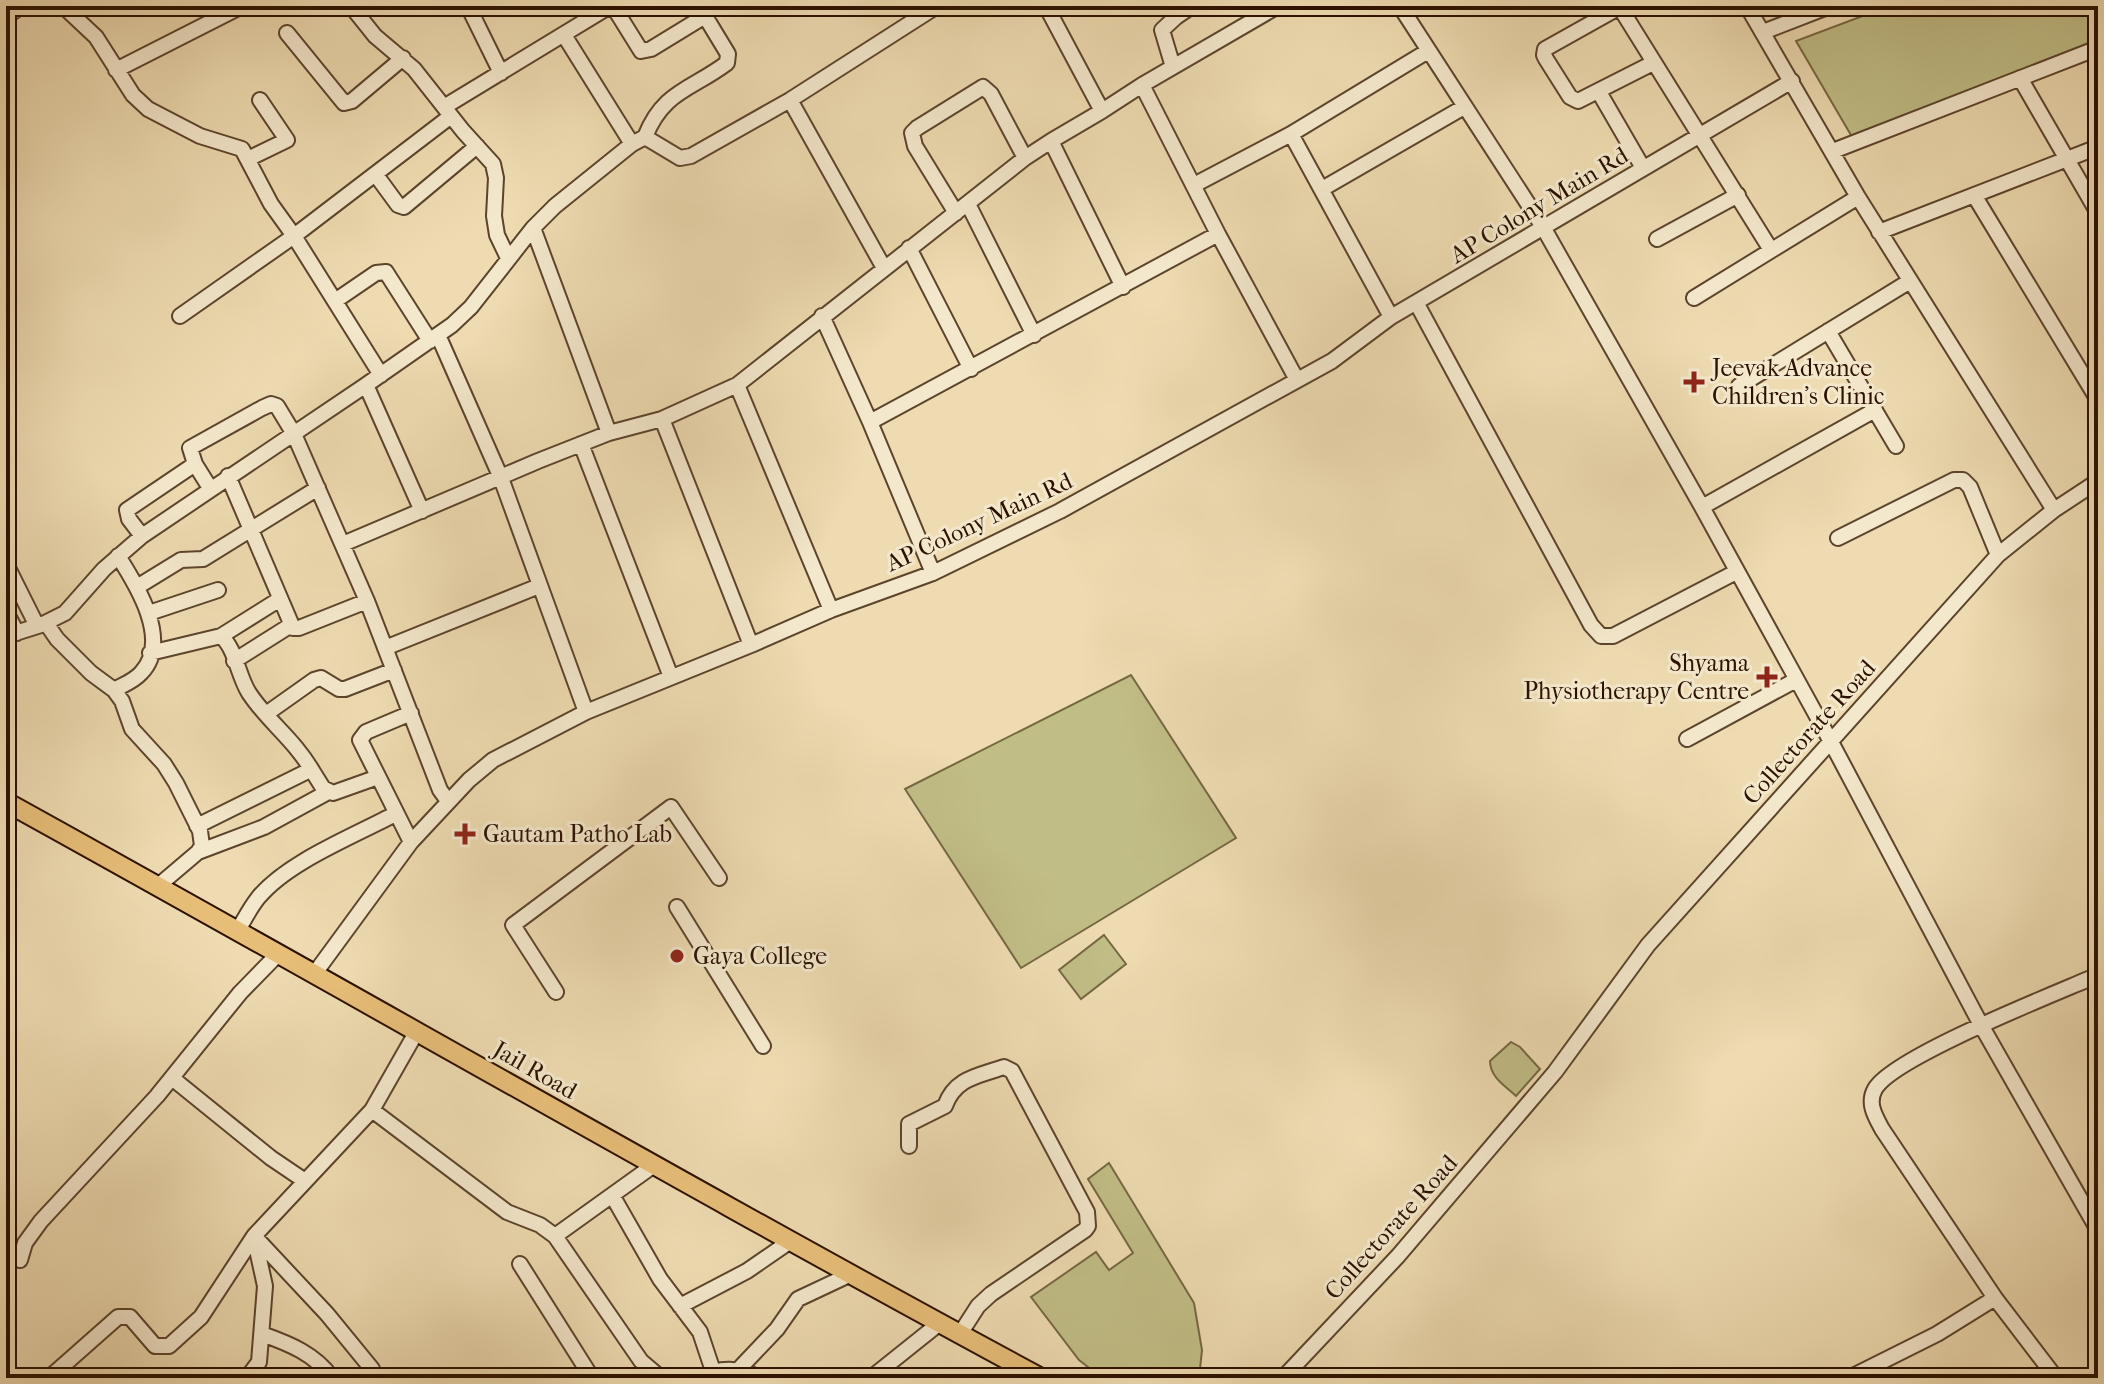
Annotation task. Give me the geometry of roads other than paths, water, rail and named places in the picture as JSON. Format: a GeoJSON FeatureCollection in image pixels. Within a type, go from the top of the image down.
{"type":"FeatureCollection","features":[{"type":"Feature","properties":{"kind":"main road","name":"Jail Road"},"geometry":{"type":"LineString","coordinates":[[7,806],[238,930],[789,1242],[1041,1378]]}},
{"type":"Feature","properties":{"kind":"street"},"geometry":{"type":"LineString","coordinates":[[6,17],[21,6]]}},
{"type":"Feature","properties":{"kind":"street"},"geometry":{"type":"LineString","coordinates":[[63,6],[96,37],[133,95],[148,109],[200,136],[242,149],[271,204],[381,375]]}},
{"type":"Feature","properties":{"kind":"street"},"geometry":{"type":"LineString","coordinates":[[116,70],[242,6]]}},
{"type":"Feature","properties":{"kind":"street"},"geometry":{"type":"LineString","coordinates":[[351,6],[375,36],[403,58],[429,85],[447,112],[493,164],[497,235],[508,258]]}},
{"type":"Feature","properties":{"kind":"street"},"geometry":{"type":"LineString","coordinates":[[468,6],[501,73]]}},
{"type":"Feature","properties":{"kind":"street"},"geometry":{"type":"LineString","coordinates":[[6,612],[11,634],[65,613],[118,556],[142,536],[381,375],[434,338],[471,307],[508,258],[555,206],[638,140],[661,107],[727,63],[728,54],[710,11],[651,49],[641,51],[612,6],[501,73],[447,112],[376,175],[180,316]]}},
{"type":"Feature","properties":{"kind":"street"},"geometry":{"type":"LineString","coordinates":[[564,35],[638,140],[680,158],[691,156],[790,100],[937,6]]}},
{"type":"Feature","properties":{"kind":"street"},"geometry":{"type":"LineString","coordinates":[[1046,6],[1102,111]]}},
{"type":"Feature","properties":{"kind":"street"},"geometry":{"type":"LineString","coordinates":[[1173,67],[1162,34],[1164,27],[1173,11],[1192,6]]}},
{"type":"Feature","properties":{"kind":"street"},"geometry":{"type":"LineString","coordinates":[[343,544],[581,444],[662,419],[737,385],[1025,158],[1278,6]]}},
{"type":"Feature","properties":{"kind":"street"},"geometry":{"type":"LineString","coordinates":[[1400,6],[1543,227],[1702,507],[1981,1025],[2098,1230]]}},
{"type":"Feature","properties":{"kind":"street"},"geometry":{"type":"LineString","coordinates":[[1653,63],[1582,100],[1574,100],[1543,51],[1620,6],[1771,250]]}},
{"type":"Feature","properties":{"kind":"street"},"geometry":{"type":"LineString","coordinates":[[1747,6],[1879,232],[2054,510]]}},
{"type":"Feature","properties":{"kind":"street"},"geometry":{"type":"LineString","coordinates":[[1763,32],[1830,6]]}},
{"type":"Feature","properties":{"kind":"street"},"geometry":{"type":"LineString","coordinates":[[287,33],[344,103],[352,101],[403,58]]}},
{"type":"Feature","properties":{"kind":"street"},"geometry":{"type":"LineString","coordinates":[[1833,151],[2098,48]]}},
{"type":"Feature","properties":{"kind":"street"},"geometry":{"type":"LineString","coordinates":[[1194,185],[1291,134],[1428,51]]}},
{"type":"Feature","properties":{"kind":"street"},"geometry":{"type":"LineString","coordinates":[[2020,78],[2098,213]]}},
{"type":"Feature","properties":{"kind":"street","name":"AP Colony Main Rd"},"geometry":{"type":"LineString","coordinates":[[315,973],[411,842],[448,801],[493,760],[586,712],[831,610],[933,573],[1060,511],[1332,361],[1391,317],[1792,81]]}},
{"type":"Feature","properties":{"kind":"street"},"geometry":{"type":"LineString","coordinates":[[1142,85],[1297,380]]}},
{"type":"Feature","properties":{"kind":"street"},"geometry":{"type":"LineString","coordinates":[[956,213],[915,146],[912,133],[917,128],[983,87],[991,94],[1025,158]]}},
{"type":"Feature","properties":{"kind":"street"},"geometry":{"type":"LineString","coordinates":[[1599,92],[1643,168]]}},
{"type":"Feature","properties":{"kind":"street"},"geometry":{"type":"LineString","coordinates":[[248,159],[287,140],[260,100]]}},
{"type":"Feature","properties":{"kind":"street"},"geometry":{"type":"LineString","coordinates":[[790,100],[884,268]]}},
{"type":"Feature","properties":{"kind":"street"},"geometry":{"type":"LineString","coordinates":[[1322,189],[1464,107]]}},
{"type":"Feature","properties":{"kind":"street"},"geometry":{"type":"LineString","coordinates":[[1291,134],[1391,317]]}},
{"type":"Feature","properties":{"kind":"street"},"geometry":{"type":"LineString","coordinates":[[1051,141],[1123,287]]}},
{"type":"Feature","properties":{"kind":"street"},"geometry":{"type":"LineString","coordinates":[[376,175],[398,205],[404,207],[477,146]]}},
{"type":"Feature","properties":{"kind":"street"},"geometry":{"type":"LineString","coordinates":[[1879,232],[2098,147]]}},
{"type":"Feature","properties":{"kind":"street"},"geometry":{"type":"LineString","coordinates":[[1657,239],[1738,195]]}},
{"type":"Feature","properties":{"kind":"street"},"geometry":{"type":"LineString","coordinates":[[1974,195],[2098,400]]}},
{"type":"Feature","properties":{"kind":"street"},"geometry":{"type":"LineString","coordinates":[[1694,298],[1858,197]]}},
{"type":"Feature","properties":{"kind":"street"},"geometry":{"type":"LineString","coordinates":[[968,204],[1034,335]]}},
{"type":"Feature","properties":{"kind":"street"},"geometry":{"type":"LineString","coordinates":[[533,228],[609,433]]}},
{"type":"Feature","properties":{"kind":"street"},"geometry":{"type":"LineString","coordinates":[[870,422],[1218,234]]}},
{"type":"Feature","properties":{"kind":"street"},"geometry":{"type":"LineString","coordinates":[[909,248],[971,369]]}},
{"type":"Feature","properties":{"kind":"street"},"geometry":{"type":"LineString","coordinates":[[335,301],[376,273],[386,272],[434,338],[501,478],[586,712]]}},
{"type":"Feature","properties":{"kind":"street"},"geometry":{"type":"LineString","coordinates":[[1739,386],[1910,281]]}},
{"type":"Feature","properties":{"kind":"street"},"geometry":{"type":"LineString","coordinates":[[1417,304],[1591,625],[1601,636],[1613,636],[1736,572]]}},
{"type":"Feature","properties":{"kind":"street"},"geometry":{"type":"LineString","coordinates":[[822,316],[933,573]]}},
{"type":"Feature","properties":{"kind":"street"},"geometry":{"type":"LineString","coordinates":[[1828,331],[1896,446]]}},
{"type":"Feature","properties":{"kind":"street"},"geometry":{"type":"LineString","coordinates":[[366,385],[422,511]]}},
{"type":"Feature","properties":{"kind":"street"},"geometry":{"type":"LineString","coordinates":[[737,385],[831,610]]}},
{"type":"Feature","properties":{"kind":"street"},"geometry":{"type":"LineString","coordinates":[[210,488],[190,453],[194,444],[271,404],[277,406],[294,434],[343,544],[440,790],[448,801]]}},
{"type":"Feature","properties":{"kind":"street"},"geometry":{"type":"LineString","coordinates":[[1702,507],[1875,410]]}},
{"type":"Feature","properties":{"kind":"street"},"geometry":{"type":"LineString","coordinates":[[662,419],[751,645]]}},
{"type":"Feature","properties":{"kind":"street"},"geometry":{"type":"LineString","coordinates":[[581,444],[671,677]]}},
{"type":"Feature","properties":{"kind":"street"},"geometry":{"type":"LineString","coordinates":[[142,536],[129,519],[127,510],[195,464]]}},
{"type":"Feature","properties":{"kind":"street"},"geometry":{"type":"LineString","coordinates":[[228,476],[291,625],[299,628],[367,601]]}},
{"type":"Feature","properties":{"kind":"street"},"geometry":{"type":"LineString","coordinates":[[1838,538],[1954,480],[1963,480],[1970,487],[1998,555]]}},
{"type":"Feature","properties":{"kind":"street","name":"Collectorate Road"},"geometry":{"type":"LineString","coordinates":[[1283,1378],[1398,1256],[1555,1072],[1648,945],[1998,555],[2054,510],[2098,481]]}},
{"type":"Feature","properties":{"kind":"street"},"geometry":{"type":"LineString","coordinates":[[137,587],[181,560],[203,559],[318,488]]}},
{"type":"Feature","properties":{"kind":"street"},"geometry":{"type":"LineString","coordinates":[[114,690],[143,672],[150,653],[149,613],[118,556]]}},
{"type":"Feature","properties":{"kind":"street"},"geometry":{"type":"LineString","coordinates":[[6,564],[42,624],[91,673],[114,690],[122,701],[132,729],[169,773],[197,826],[202,846],[158,886]]}},
{"type":"Feature","properties":{"kind":"street"},"geometry":{"type":"LineString","coordinates":[[385,648],[539,586]]}},
{"type":"Feature","properties":{"kind":"street"},"geometry":{"type":"LineString","coordinates":[[149,613],[218,590]]}},
{"type":"Feature","properties":{"kind":"street"},"geometry":{"type":"LineString","coordinates":[[150,653],[221,636],[280,599]]}},
{"type":"Feature","properties":{"kind":"street"},"geometry":{"type":"LineString","coordinates":[[234,661],[291,625]]}},
{"type":"Feature","properties":{"kind":"street"},"geometry":{"type":"LineString","coordinates":[[221,636],[247,691],[289,737],[328,792]]}},
{"type":"Feature","properties":{"kind":"street"},"geometry":{"type":"LineString","coordinates":[[266,714],[321,678],[339,689],[345,689],[394,670]]}},
{"type":"Feature","properties":{"kind":"street"},"geometry":{"type":"LineString","coordinates":[[1687,739],[1796,680]]}},
{"type":"Feature","properties":{"kind":"street"},"geometry":{"type":"LineString","coordinates":[[411,713],[361,736],[362,746],[411,842]]}},
{"type":"Feature","properties":{"kind":"street"},"geometry":{"type":"LineString","coordinates":[[197,826],[308,771],[313,772]]}},
{"type":"Feature","properties":{"kind":"street"},"geometry":{"type":"LineString","coordinates":[[198,852],[264,827],[328,792],[341,792],[378,777]]}},
{"type":"Feature","properties":{"kind":"street"},"geometry":{"type":"LineString","coordinates":[[556,992],[513,925],[671,807],[719,878]]}},
{"type":"Feature","properties":{"kind":"street"},"geometry":{"type":"LineString","coordinates":[[238,930],[256,900],[277,879],[395,814]]}},
{"type":"Feature","properties":{"kind":"street"},"geometry":{"type":"LineString","coordinates":[[677,907],[763,1046]]}},
{"type":"Feature","properties":{"kind":"street"},"geometry":{"type":"LineString","coordinates":[[20,1260],[25,1243],[41,1221],[172,1078],[247,985],[279,953]]}},
{"type":"Feature","properties":{"kind":"street"},"geometry":{"type":"LineString","coordinates":[[2056,1378],[1995,1298],[1882,1129],[1873,1113],[1871,1098],[1886,1077],[1981,1025],[2098,975]]}},
{"type":"Feature","properties":{"kind":"street"},"geometry":{"type":"LineString","coordinates":[[49,1378],[118,1317],[130,1317],[155,1346],[169,1346],[201,1317],[254,1236],[372,1110],[417,1031]]}},
{"type":"Feature","properties":{"kind":"street"},"geometry":{"type":"LineString","coordinates":[[909,1146],[909,1124],[945,1106],[951,1090],[968,1079],[1004,1067],[1012,1071],[1087,1212],[1088,1226],[1085,1230],[991,1294],[978,1306],[960,1334]]}},
{"type":"Feature","properties":{"kind":"street"},"geometry":{"type":"LineString","coordinates":[[172,1078],[271,1158],[305,1181]]}},
{"type":"Feature","properties":{"kind":"street"},"geometry":{"type":"LineString","coordinates":[[372,1110],[507,1212],[540,1225],[555,1236],[641,1361],[661,1378]]}},
{"type":"Feature","properties":{"kind":"street"},"geometry":{"type":"LineString","coordinates":[[555,1236],[654,1165]]}},
{"type":"Feature","properties":{"kind":"street"},"geometry":{"type":"LineString","coordinates":[[612,1195],[660,1279],[700,1332],[706,1375],[738,1370],[760,1378]]}},
{"type":"Feature","properties":{"kind":"street"},"geometry":{"type":"LineString","coordinates":[[247,1378],[259,1362],[265,1286],[254,1236]]}},
{"type":"Feature","properties":{"kind":"street"},"geometry":{"type":"LineString","coordinates":[[254,1236],[327,1314],[372,1369]]}},
{"type":"Feature","properties":{"kind":"street"},"geometry":{"type":"LineString","coordinates":[[680,1306],[747,1271],[789,1242]]}},
{"type":"Feature","properties":{"kind":"street"},"geometry":{"type":"LineString","coordinates":[[520,1264],[592,1378]]}},
{"type":"Feature","properties":{"kind":"street"},"geometry":{"type":"LineString","coordinates":[[738,1370],[777,1329],[798,1299],[849,1275]]}},
{"type":"Feature","properties":{"kind":"street"},"geometry":{"type":"LineString","coordinates":[[1849,1378],[1937,1334],[1995,1298]]}},
{"type":"Feature","properties":{"kind":"street"},"geometry":{"type":"LineString","coordinates":[[871,1378],[941,1322]]}},
{"type":"Feature","properties":{"kind":"street"},"geometry":{"type":"LineString","coordinates":[[262,1334],[295,1346],[322,1364],[332,1378]]}},
{"type":"Feature","properties":{"kind":"street"},"geometry":{"type":"LineString","coordinates":[[2092,1378],[2098,1374]]}},
{"type":"Feature","properties":{"kind":"place","name":"Jeevak Advance Children's Clinic"},"geometry":{"type":"Point","coordinates":[1694,382]}},
{"type":"Feature","properties":{"kind":"place","name":"Shyama Physiotherapy Centre"},"geometry":{"type":"Point","coordinates":[1767,677]}},
{"type":"Feature","properties":{"kind":"place","name":"Gautam Patho Lab"},"geometry":{"type":"Point","coordinates":[465,834]}},
{"type":"Feature","properties":{"kind":"place","name":"Gaya College"},"geometry":{"type":"Point","coordinates":[677,956]}}]}
